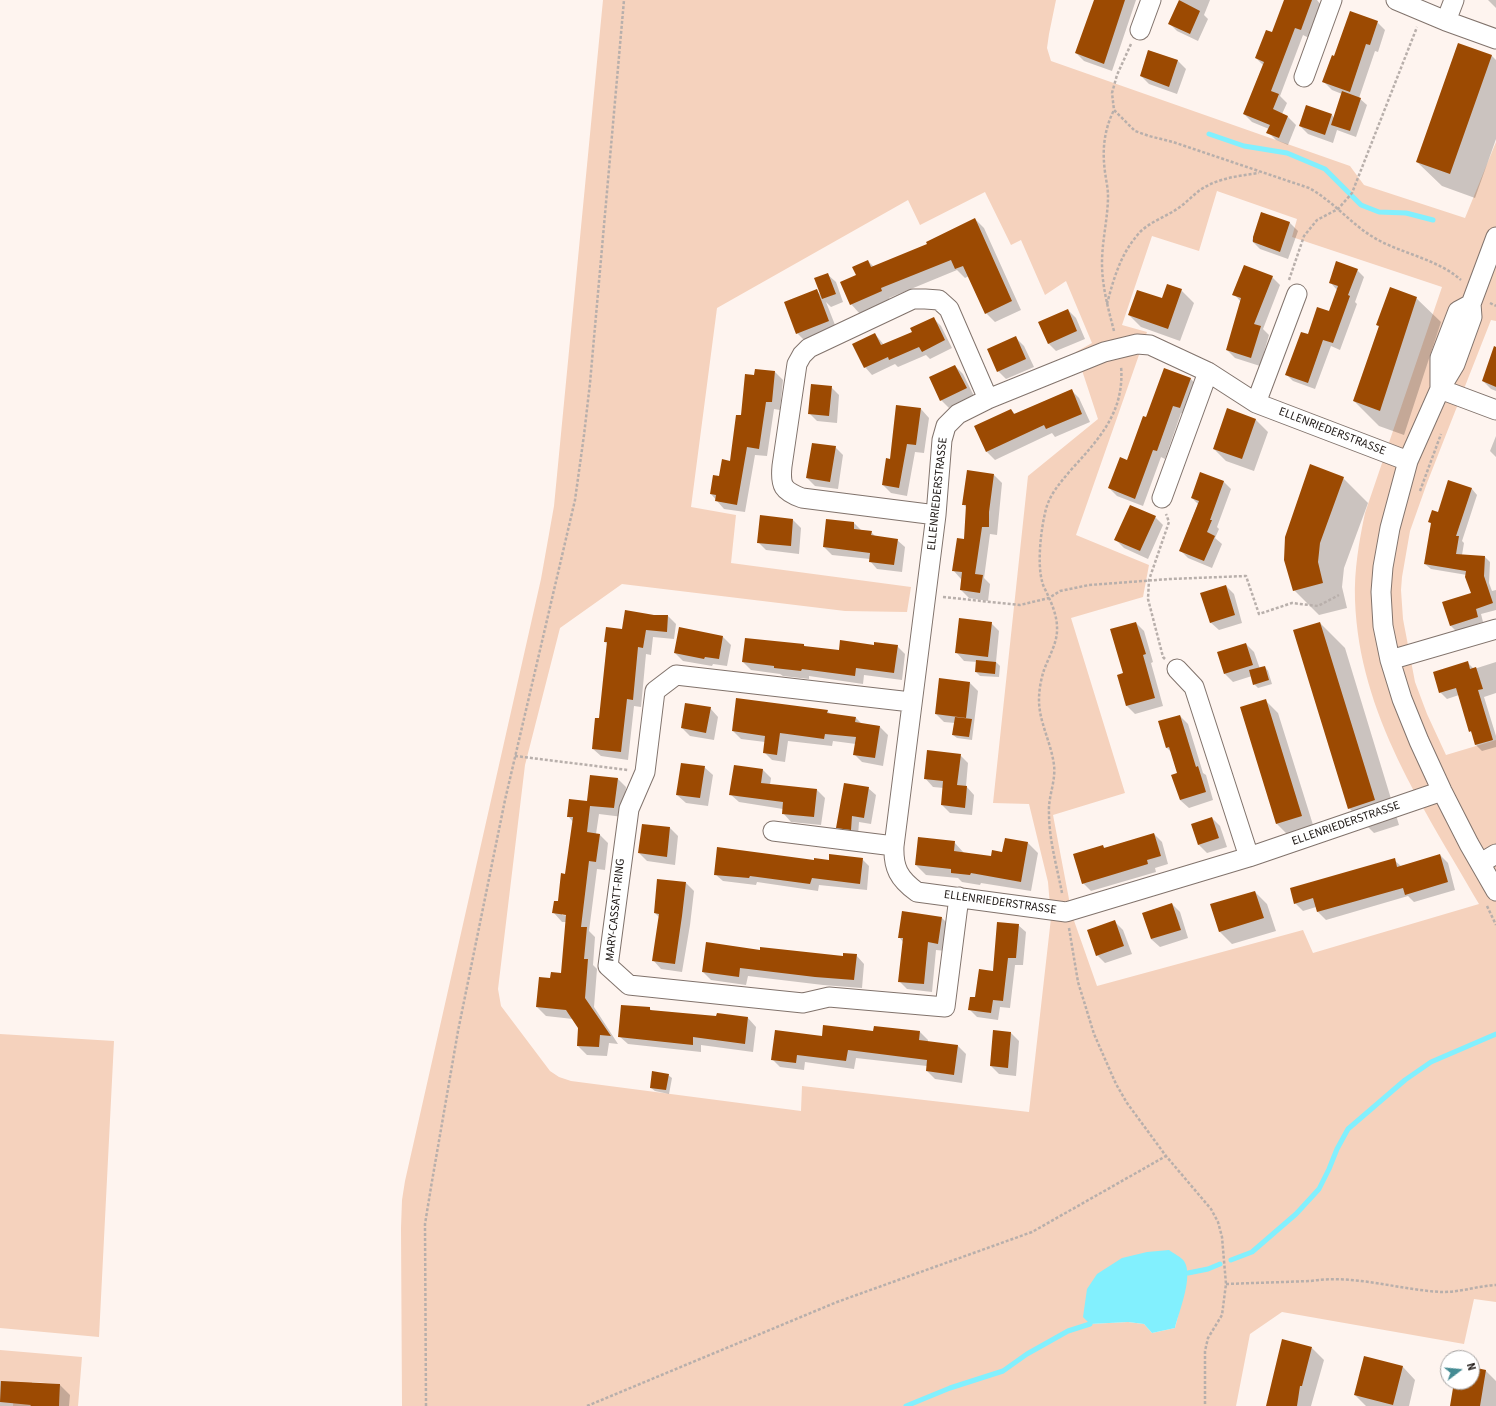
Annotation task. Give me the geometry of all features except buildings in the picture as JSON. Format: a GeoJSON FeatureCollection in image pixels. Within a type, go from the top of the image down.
{"type":"FeatureCollection","features":[{"type":"Feature","properties":{"kind":"street"},"geometry":{"type":"LineString","coordinates":[[1140,30],[1151,0]]}},
{"type":"Feature","properties":{"kind":"street"},"geometry":{"type":"LineString","coordinates":[[1304,77],[1332,0]]}},
{"type":"Feature","properties":{"kind":"street"},"geometry":{"type":"LineString","coordinates":[[1396,0],[1427,8],[1446,21],[1496,39]]}},
{"type":"Feature","properties":{"kind":"street"},"geometry":{"type":"LineString","coordinates":[[1446,21],[1454,0]]}},
{"type":"Feature","properties":{"kind":"street"},"geometry":{"type":"LineString","coordinates":[[1496,237],[1474,299],[1469,328],[1455,364],[1440,389],[1408,461],[1390,528],[1383,567],[1381,592],[1383,626],[1390,660],[1402,699],[1442,791],[1488,858],[1496,891]]}},
{"type":"Feature","properties":{"kind":"street"},"geometry":{"type":"LineString","coordinates":[[1256,403],[1297,294]]}},
{"type":"Feature","properties":{"kind":"street"},"geometry":{"type":"LineString","coordinates":[[936,515],[802,498],[793,495],[784,489],[781,481],[782,466],[797,364],[802,355],[809,348],[913,299],[939,300],[949,309],[988,399]]}},
{"type":"Feature","properties":{"kind":"street","name":"ELLENRIEDERSTRASSE"},"geometry":{"type":"LineString","coordinates":[[1408,461],[1256,403],[1208,372],[1150,345],[1137,344],[1118,348],[988,399],[958,414],[946,426],[942,440],[936,515],[911,702],[894,846],[894,858],[898,871],[905,883],[917,892],[1066,912],[1249,857],[1442,791]]}},
{"type":"Feature","properties":{"kind":"street"},"geometry":{"type":"LineString","coordinates":[[1162,498],[1208,372]]}},
{"type":"Feature","properties":{"kind":"street"},"geometry":{"type":"LineString","coordinates":[[1440,389],[1496,410]]}},
{"type":"Feature","properties":{"kind":"street"},"geometry":{"type":"LineString","coordinates":[[1390,660],[1496,629]]}},
{"type":"Feature","properties":{"kind":"street"},"geometry":{"type":"LineString","coordinates":[[1177,669],[1194,687],[1249,857]]}},
{"type":"Feature","properties":{"kind":"street","name":"MARY-CASSATT-RING"},"geometry":{"type":"LineString","coordinates":[[911,702],[676,675],[655,691],[645,772],[628,809],[608,966],[629,985],[803,1003],[829,997],[945,1007],[959,898]]}},
{"type":"Feature","properties":{"kind":"street"},"geometry":{"type":"LineString","coordinates":[[773,831],[894,846]]}},
{"type":"Feature","properties":{"kind":"path"},"geometry":{"type":"LineString","coordinates":[[426,1406],[426,1217],[458,1031],[505,800],[575,500],[590,383],[624,0]]}},
{"type":"Feature","properties":{"kind":"path"},"geometry":{"type":"LineString","coordinates":[[1297,294],[1288,278],[1304,236],[1317,220],[1338,209],[1352,193],[1427,8]]}},
{"type":"Feature","properties":{"kind":"path"},"geometry":{"type":"LineString","coordinates":[[1140,30],[1127,49],[1117,75],[1112,93],[1114,110],[1108,120],[1104,136],[1103,155],[1108,193],[1108,212],[1102,261],[1103,286],[1118,348],[1121,374],[1113,414],[1098,440],[1056,488],[1050,497],[1046,508],[1043,522],[1039,568],[1042,582],[1049,598],[1057,631],[1041,683],[1039,700],[1041,718],[1054,766],[1048,811],[1049,823],[1078,982],[1094,1034],[1116,1084],[1127,1103],[1166,1156],[1211,1209],[1218,1222],[1222,1237],[1226,1284],[1222,1315],[1208,1338],[1205,1351],[1205,1406]]}},
{"type":"Feature","properties":{"kind":"path"},"geometry":{"type":"LineString","coordinates":[[1114,110],[1135,131],[1173,142],[1309,188],[1320,194],[1359,228],[1394,247],[1424,258],[1453,273],[1474,299],[1496,306]]}},
{"type":"Feature","properties":{"kind":"path"},"geometry":{"type":"LineString","coordinates":[[1107,304],[1115,272],[1126,251],[1141,231],[1178,209],[1200,190],[1215,181],[1260,172]]}},
{"type":"Feature","properties":{"kind":"path"},"geometry":{"type":"LineString","coordinates":[[1419,493],[1442,431]]}},
{"type":"Feature","properties":{"kind":"path"},"geometry":{"type":"LineString","coordinates":[[1162,498],[1169,522],[1149,580],[1148,599],[1163,657],[1177,669]]}},
{"type":"Feature","properties":{"kind":"path"},"geometry":{"type":"LineString","coordinates":[[926,596],[1020,605],[1049,598],[1060,591],[1075,587],[1149,580],[1246,576],[1258,614],[1292,603],[1318,606],[1339,595]]}},
{"type":"Feature","properties":{"kind":"path"},"geometry":{"type":"LineString","coordinates":[[515,756],[645,772]]}},
{"type":"Feature","properties":{"kind":"path"},"geometry":{"type":"LineString","coordinates":[[586,1406],[837,1302],[1032,1232],[1166,1156]]}},
{"type":"Feature","properties":{"kind":"path"},"geometry":{"type":"LineString","coordinates":[[1226,1284],[1311,1281],[1323,1279],[1377,1283],[1442,1292],[1458,1291],[1496,1284]]}},
{"type":"Feature","properties":{"kind":"shaded area"},"geometry":{"type":"Polygon","coordinates":[[[603,0],[1056,0],[1047,48],[1051,61],[1350,166],[1364,185],[1465,218],[1496,142],[1496,321],[1491,320],[1427,483],[1410,531],[1401,590],[1403,619],[1415,682],[1427,714],[1446,755],[1496,740],[1496,1302],[1474,1299],[1464,1344],[1282,1312],[1250,1334],[1236,1406],[402,1406],[401,1228],[402,1200],[405,1181],[541,579],[554,506],[603,0]],[[1217,191],[1199,251],[1152,236],[1122,325],[1147,332],[1076,535],[1149,565],[1143,597],[1071,618],[1125,793],[1053,815],[1072,915],[1097,986],[1303,930],[1313,953],[1479,904],[1417,796],[1381,721],[1368,683],[1359,642],[1355,600],[1357,556],[1365,513],[1442,287],[1292,237],[1297,219],[1217,191]],[[985,192],[920,225],[908,200],[717,308],[691,507],[736,515],[731,563],[911,587],[907,612],[845,611],[622,584],[560,628],[525,765],[498,989],[501,1006],[550,1071],[559,1077],[571,1081],[801,1111],[802,1086],[1029,1112],[1051,918],[1048,882],[1029,804],[993,803],[1028,476],[1098,419],[1076,352],[1092,343],[1066,281],[1045,295],[1021,240],[1011,245],[985,192]],[[1182,1300],[1090,1324],[1128,1322],[1144,1324],[1152,1333],[1175,1328],[1182,1300]]]}},
{"type":"Feature","properties":{"kind":"shaded area"},"geometry":{"type":"Polygon","coordinates":[[[0,1034],[114,1041],[99,1337],[0,1328],[0,1034]]]}},
{"type":"Feature","properties":{"kind":"shaded area"},"geometry":{"type":"Polygon","coordinates":[[[0,1350],[82,1357],[78,1406],[59,1406],[60,1384],[32,1382],[30,1406],[13,1406],[15,1382],[0,1381],[0,1350]]]}},
{"type":"Feature","properties":{"kind":"water"},"geometry":{"type":"Polygon","coordinates":[[[1169,1250],[1184,1261],[1187,1267],[1187,1284],[1175,1328],[1152,1333],[1144,1324],[1128,1322],[1090,1324],[1083,1317],[1087,1289],[1097,1274],[1122,1258],[1147,1252],[1169,1250]]]}},
{"type":"Feature","properties":{"kind":"waterway"},"geometry":{"type":"LineString","coordinates":[[1209,134],[1244,146],[1287,153],[1325,169],[1361,205],[1379,212],[1406,213],[1433,220]]}},
{"type":"Feature","properties":{"kind":"waterway"},"geometry":{"type":"LineString","coordinates":[[1231,1260],[1252,1252],[1296,1214],[1319,1189],[1337,1149],[1348,1129],[1405,1080],[1431,1062],[1496,1034]]}},
{"type":"Feature","properties":{"kind":"waterway"},"geometry":{"type":"LineString","coordinates":[[1188,1273],[1208,1269],[1220,1264]]}},
{"type":"Feature","properties":{"kind":"waterway"},"geometry":{"type":"LineString","coordinates":[[906,1406],[950,1388],[1003,1371],[1027,1354],[1068,1331],[1090,1324]]}}]}
